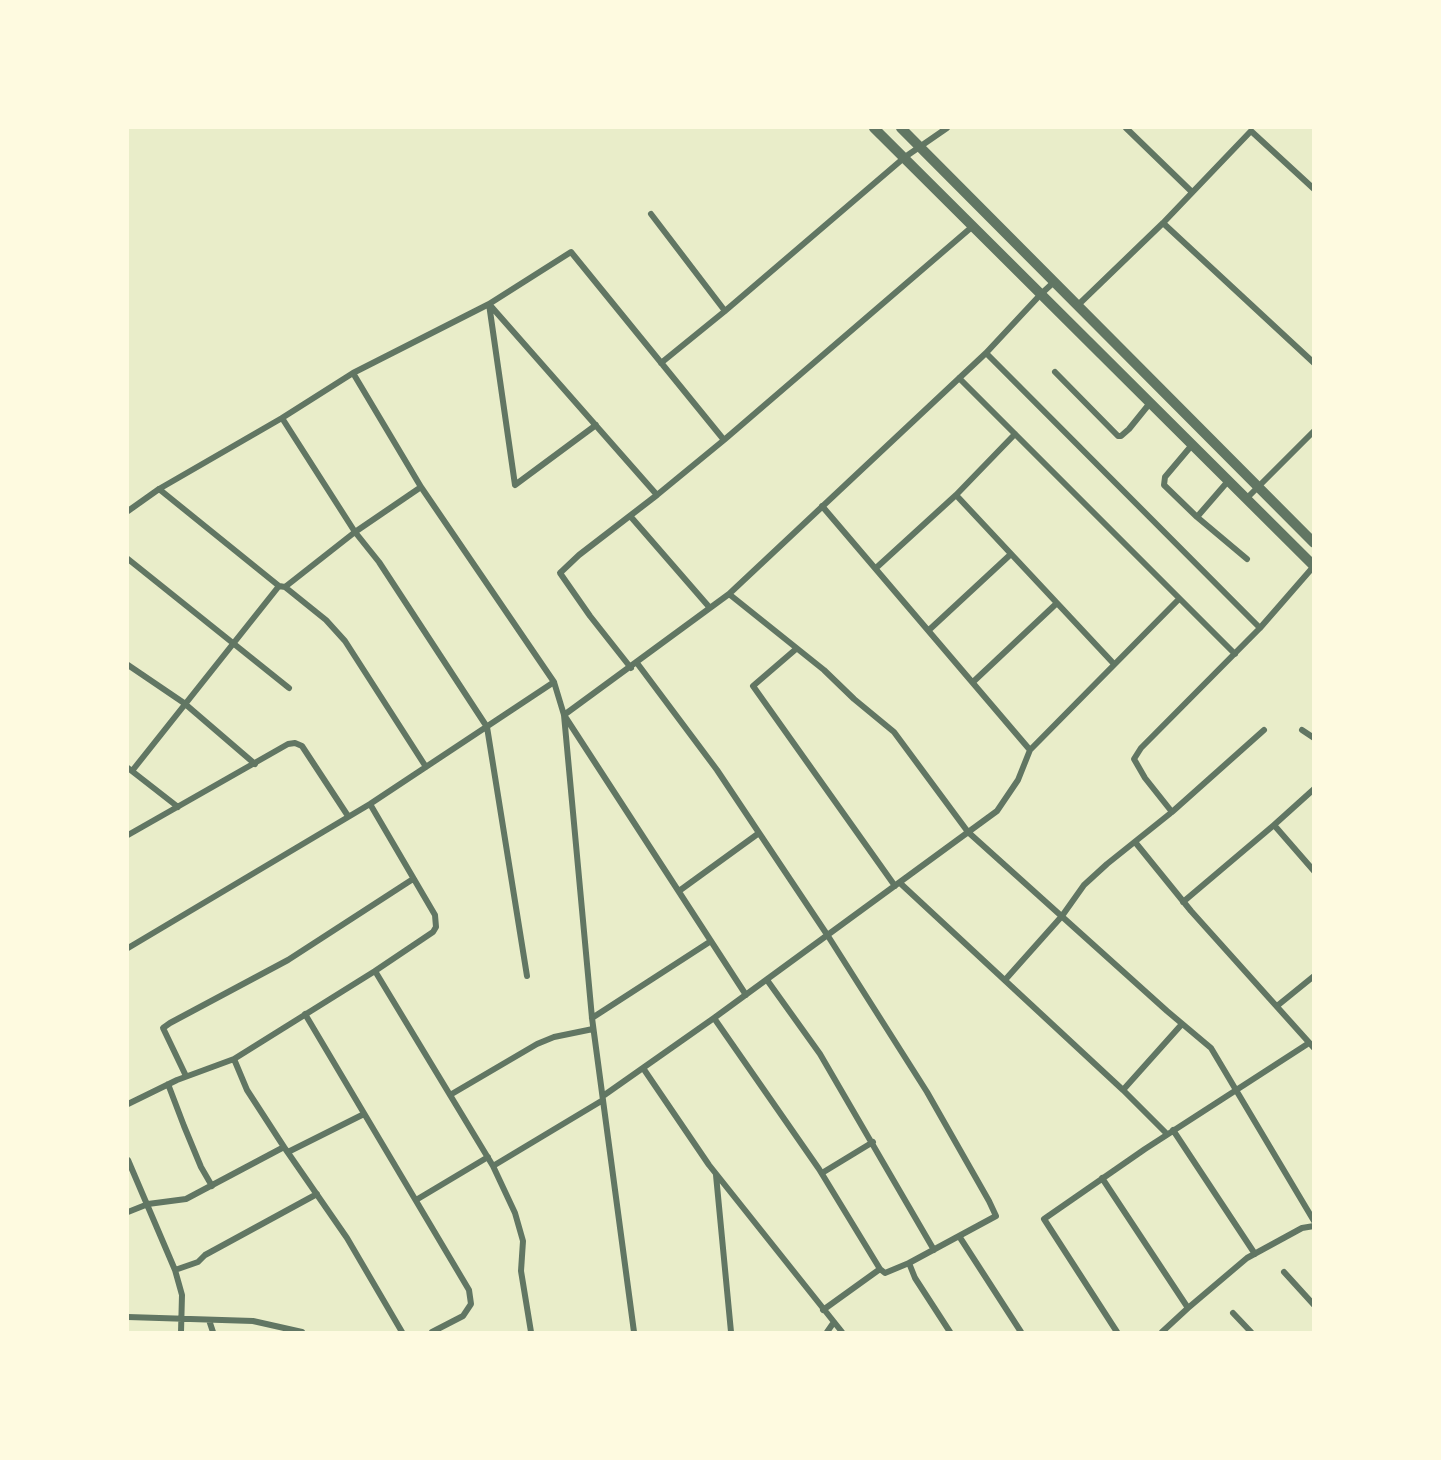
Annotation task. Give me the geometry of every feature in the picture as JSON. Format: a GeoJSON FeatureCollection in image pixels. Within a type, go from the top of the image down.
{"type":"FeatureCollection","features":[{"type":"Feature","properties":{"kind":"street"},"geometry":{"type":"LineString","coordinates":[[874,128],[1314,566],[1260,628],[1141,748],[1134,759],[1145,778],[1172,812]]}},
{"type":"Feature","properties":{"kind":"street"},"geometry":{"type":"LineString","coordinates":[[901,128],[1314,543]]}},
{"type":"Feature","properties":{"kind":"street"},"geometry":{"type":"LineString","coordinates":[[662,363],[905,157],[947,128]]}},
{"type":"Feature","properties":{"kind":"street"},"geometry":{"type":"LineString","coordinates":[[1126,128],[1192,192]]}},
{"type":"Feature","properties":{"kind":"street"},"geometry":{"type":"LineString","coordinates":[[1077,306],[1163,223],[1253,129],[1314,189]]}},
{"type":"Feature","properties":{"kind":"street"},"geometry":{"type":"LineString","coordinates":[[651,214],[725,311]]}},
{"type":"Feature","properties":{"kind":"street"},"geometry":{"type":"LineString","coordinates":[[1163,223],[1314,363]]}},
{"type":"Feature","properties":{"kind":"street"},"geometry":{"type":"LineString","coordinates":[[631,668],[560,573],[579,555],[631,517],[724,440],[973,225]]}},
{"type":"Feature","properties":{"kind":"street"},"geometry":{"type":"LineString","coordinates":[[128,511],[159,489],[282,418],[353,373],[489,304],[571,252],[724,440]]}},
{"type":"Feature","properties":{"kind":"street"},"geometry":{"type":"LineString","coordinates":[[564,715],[729,594],[986,353],[1054,282]]}},
{"type":"Feature","properties":{"kind":"street"},"geometry":{"type":"LineString","coordinates":[[489,304],[657,495]]}},
{"type":"Feature","properties":{"kind":"street"},"geometry":{"type":"LineString","coordinates":[[489,304],[515,485],[596,425]]}},
{"type":"Feature","properties":{"kind":"street"},"geometry":{"type":"LineString","coordinates":[[986,353],[1260,628]]}},
{"type":"Feature","properties":{"kind":"street"},"geometry":{"type":"LineString","coordinates":[[1054,372],[1118,436],[1129,429],[1150,403]]}},
{"type":"Feature","properties":{"kind":"street"},"geometry":{"type":"LineString","coordinates":[[353,373],[421,487],[554,682],[564,715],[592,1018],[634,1332]]}},
{"type":"Feature","properties":{"kind":"street"},"geometry":{"type":"LineString","coordinates":[[959,378],[1235,654]]}},
{"type":"Feature","properties":{"kind":"street"},"geometry":{"type":"LineString","coordinates":[[282,418],[355,532],[379,562],[487,727],[528,976]]}},
{"type":"Feature","properties":{"kind":"street"},"geometry":{"type":"LineString","coordinates":[[1247,498],[1314,431]]}},
{"type":"Feature","properties":{"kind":"street"},"geometry":{"type":"LineString","coordinates":[[876,568],[956,495],[1015,434]]}},
{"type":"Feature","properties":{"kind":"street"},"geometry":{"type":"LineString","coordinates":[[1192,445],[1165,477],[1166,489],[1247,559]]}},
{"type":"Feature","properties":{"kind":"street"},"geometry":{"type":"LineString","coordinates":[[1197,517],[1229,480]]}},
{"type":"Feature","properties":{"kind":"street"},"geometry":{"type":"LineString","coordinates":[[178,807],[130,769],[282,586],[421,487]]}},
{"type":"Feature","properties":{"kind":"street"},"geometry":{"type":"LineString","coordinates":[[159,489],[326,620],[345,641],[426,767]]}},
{"type":"Feature","properties":{"kind":"street"},"geometry":{"type":"LineString","coordinates":[[956,495],[1114,663]]}},
{"type":"Feature","properties":{"kind":"street"},"geometry":{"type":"LineString","coordinates":[[822,507],[1030,750]]}},
{"type":"Feature","properties":{"kind":"street"},"geometry":{"type":"LineString","coordinates":[[631,517],[710,608]]}},
{"type":"Feature","properties":{"kind":"street"},"geometry":{"type":"LineString","coordinates":[[929,630],[1011,554]]}},
{"type":"Feature","properties":{"kind":"street"},"geometry":{"type":"LineString","coordinates":[[128,558],[288,688]]}},
{"type":"Feature","properties":{"kind":"street"},"geometry":{"type":"LineString","coordinates":[[729,594],[894,732],[968,832],[1211,1048],[1314,1221]]}},
{"type":"Feature","properties":{"kind":"street"},"geometry":{"type":"LineString","coordinates":[[493,1166],[603,1099],[997,811],[1018,780],[1030,750],[1179,599]]}},
{"type":"Feature","properties":{"kind":"street"},"geometry":{"type":"LineString","coordinates":[[973,682],[1057,603]]}},
{"type":"Feature","properties":{"kind":"street"},"geometry":{"type":"LineString","coordinates":[[796,649],[753,686],[897,884],[1170,1132],[1255,1254]]}},
{"type":"Feature","properties":{"kind":"street"},"geometry":{"type":"LineString","coordinates":[[637,663],[717,770],[828,936],[927,1092],[990,1201],[996,1216],[909,1263],[885,1273],[880,1269],[822,1173],[714,1018]]}},
{"type":"Feature","properties":{"kind":"street"},"geometry":{"type":"LineString","coordinates":[[128,665],[184,703],[255,764]]}},
{"type":"Feature","properties":{"kind":"street"},"geometry":{"type":"LineString","coordinates":[[128,948],[370,804],[554,682]]}},
{"type":"Feature","properties":{"kind":"street"},"geometry":{"type":"LineString","coordinates":[[564,715],[746,995]]}},
{"type":"Feature","properties":{"kind":"street"},"geometry":{"type":"LineString","coordinates":[[1005,980],[1062,916],[1084,885],[1172,812],[1264,730]]}},
{"type":"Feature","properties":{"kind":"street"},"geometry":{"type":"LineString","coordinates":[[1302,730],[1314,738]]}},
{"type":"Feature","properties":{"kind":"street"},"geometry":{"type":"LineString","coordinates":[[128,835],[288,744],[295,743],[302,746],[348,816]]}},
{"type":"Feature","properties":{"kind":"street"},"geometry":{"type":"LineString","coordinates":[[1184,902],[1314,789]]}},
{"type":"Feature","properties":{"kind":"street"},"geometry":{"type":"LineString","coordinates":[[128,1104],[186,1076],[234,1059],[433,932],[436,927],[435,915],[370,804]]}},
{"type":"Feature","properties":{"kind":"street"},"geometry":{"type":"LineString","coordinates":[[1274,825],[1314,871]]}},
{"type":"Feature","properties":{"kind":"street"},"geometry":{"type":"LineString","coordinates":[[679,891],[759,833]]}},
{"type":"Feature","properties":{"kind":"street"},"geometry":{"type":"LineString","coordinates":[[1117,1332],[1044,1219],[1170,1132],[1311,1045],[1184,902],[1135,842]]}},
{"type":"Feature","properties":{"kind":"street"},"geometry":{"type":"LineString","coordinates":[[186,1076],[163,1028],[288,960],[413,879]]}},
{"type":"Feature","properties":{"kind":"street"},"geometry":{"type":"LineString","coordinates":[[592,1018],[711,941]]}},
{"type":"Feature","properties":{"kind":"street"},"geometry":{"type":"LineString","coordinates":[[375,971],[488,1157],[515,1212],[523,1241],[521,1271],[531,1332]]}},
{"type":"Feature","properties":{"kind":"street"},"geometry":{"type":"LineString","coordinates":[[1277,1006],[1314,976]]}},
{"type":"Feature","properties":{"kind":"street"},"geometry":{"type":"LineString","coordinates":[[767,980],[820,1054],[934,1250]]}},
{"type":"Feature","properties":{"kind":"street"},"geometry":{"type":"LineString","coordinates":[[305,1014],[469,1290],[471,1305],[463,1316],[432,1332]]}},
{"type":"Feature","properties":{"kind":"street"},"geometry":{"type":"LineString","coordinates":[[1123,1090],[1182,1024]]}},
{"type":"Feature","properties":{"kind":"street"},"geometry":{"type":"LineString","coordinates":[[450,1095],[537,1044],[554,1037],[594,1029]]}},
{"type":"Feature","properties":{"kind":"street"},"geometry":{"type":"LineString","coordinates":[[234,1059],[247,1090],[347,1238],[402,1332]]}},
{"type":"Feature","properties":{"kind":"street"},"geometry":{"type":"LineString","coordinates":[[643,1068],[716,1174],[842,1332]]}},
{"type":"Feature","properties":{"kind":"street"},"geometry":{"type":"LineString","coordinates":[[168,1084],[188,1137],[212,1186]]}},
{"type":"Feature","properties":{"kind":"street"},"geometry":{"type":"LineString","coordinates":[[128,1212],[148,1204],[186,1199],[364,1113]]}},
{"type":"Feature","properties":{"kind":"street"},"geometry":{"type":"LineString","coordinates":[[822,1173],[873,1142]]}},
{"type":"Feature","properties":{"kind":"street"},"geometry":{"type":"LineString","coordinates":[[416,1200],[488,1157]]}},
{"type":"Feature","properties":{"kind":"street"},"geometry":{"type":"LineString","coordinates":[[128,1160],[175,1270],[182,1295],[181,1332]]}},
{"type":"Feature","properties":{"kind":"street"},"geometry":{"type":"LineString","coordinates":[[716,1174],[731,1332]]}},
{"type":"Feature","properties":{"kind":"street"},"geometry":{"type":"LineString","coordinates":[[1102,1178],[1188,1308]]}},
{"type":"Feature","properties":{"kind":"street"},"geometry":{"type":"LineString","coordinates":[[175,1270],[198,1262],[206,1255],[317,1194]]}},
{"type":"Feature","properties":{"kind":"street"},"geometry":{"type":"LineString","coordinates":[[1162,1332],[1247,1258],[1302,1228],[1314,1226]]}},
{"type":"Feature","properties":{"kind":"street"},"geometry":{"type":"LineString","coordinates":[[959,1236],[1021,1332]]}},
{"type":"Feature","properties":{"kind":"street"},"geometry":{"type":"LineString","coordinates":[[909,1263],[915,1278],[950,1332]]}},
{"type":"Feature","properties":{"kind":"street"},"geometry":{"type":"LineString","coordinates":[[823,1309],[880,1269]]}},
{"type":"Feature","properties":{"kind":"street"},"geometry":{"type":"LineString","coordinates":[[1284,1272],[1314,1305]]}},
{"type":"Feature","properties":{"kind":"street"},"geometry":{"type":"LineString","coordinates":[[1233,1313],[1251,1332]]}},
{"type":"Feature","properties":{"kind":"street"},"geometry":{"type":"LineString","coordinates":[[128,1317],[253,1321],[302,1332]]}},
{"type":"Feature","properties":{"kind":"street"},"geometry":{"type":"LineString","coordinates":[[209,1320],[213,1332]]}},
{"type":"Feature","properties":{"kind":"street"},"geometry":{"type":"LineString","coordinates":[[827,1332],[834,1322]]}}]}
